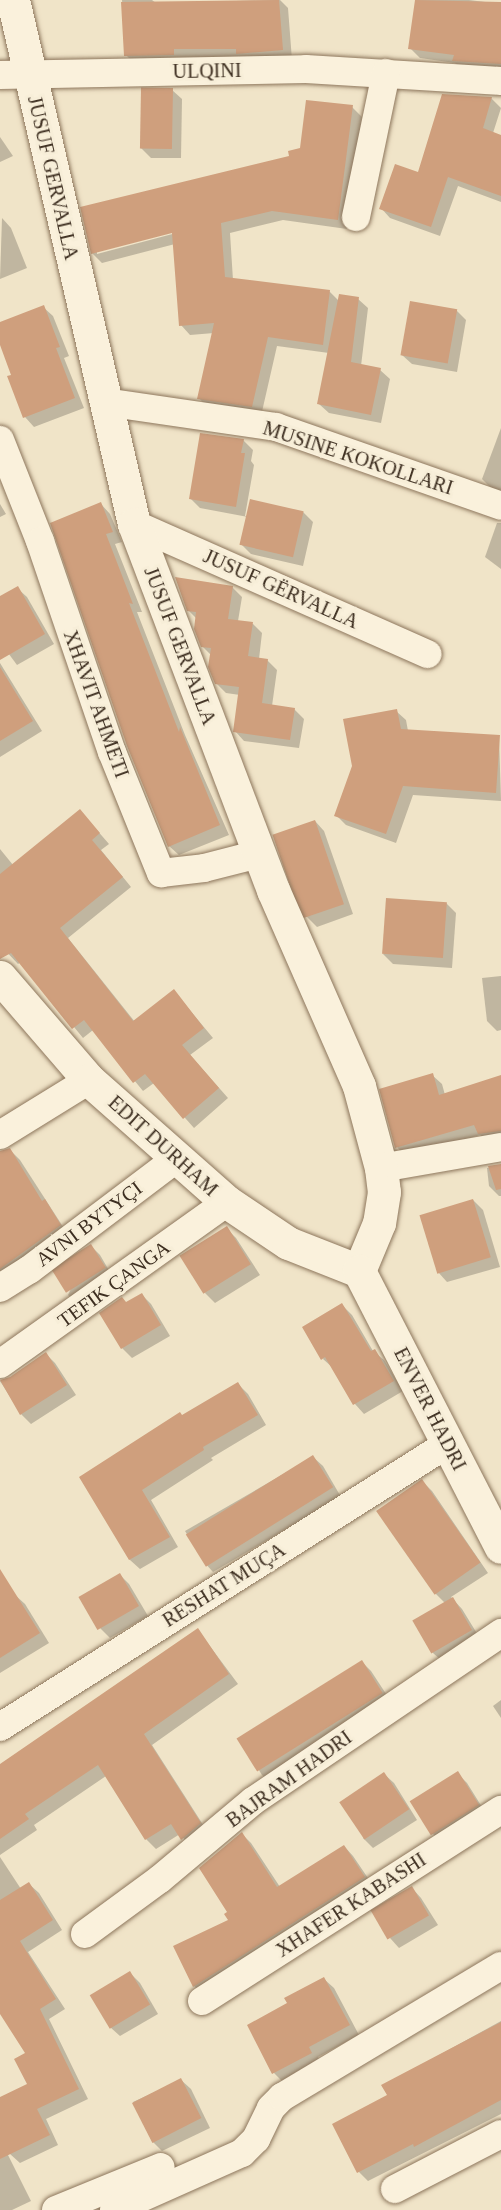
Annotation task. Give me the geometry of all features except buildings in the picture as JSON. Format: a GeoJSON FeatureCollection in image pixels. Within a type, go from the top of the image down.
{"type":"FeatureCollection","features":[{"type":"Feature","properties":{"kind":"street","name":"JUSUF GERVALLA"},"geometry":{"type":"LineString","coordinates":[[13,0],[14,75],[105,402],[134,524],[259,854],[359,1086],[381,1168],[384,1192],[379,1224],[359,1271]]}},
{"type":"Feature","properties":{"kind":"street","name":"ULQINI"},"geometry":{"type":"LineString","coordinates":[[14,75],[306,69],[501,81]]}},
{"type":"Feature","properties":{"kind":"street"},"geometry":{"type":"LineString","coordinates":[[356,216],[386,73]]}},
{"type":"Feature","properties":{"kind":"street","name":"MUSINE KOKOLLARI"},"geometry":{"type":"LineString","coordinates":[[105,402],[276,427],[501,506]]}},
{"type":"Feature","properties":{"kind":"street","name":"XHAVIT AHMETI"},"geometry":{"type":"LineString","coordinates":[[0,440],[40,541],[112,752],[161,873],[204,868],[259,854]]}},
{"type":"Feature","properties":{"kind":"street","name":"JUSUF GËRVALLA"},"geometry":{"type":"LineString","coordinates":[[134,524],[428,654]]}},
{"type":"Feature","properties":{"kind":"street","name":"EDIT DURHAM"},"geometry":{"type":"LineString","coordinates":[[1,979],[89,1080],[227,1202],[288,1243],[359,1271]]}},
{"type":"Feature","properties":{"kind":"street"},"geometry":{"type":"LineString","coordinates":[[0,1135],[89,1080]]}},
{"type":"Feature","properties":{"kind":"street"},"geometry":{"type":"LineString","coordinates":[[381,1168],[501,1147]]}},
{"type":"Feature","properties":{"kind":"street","name":"AVNI BYTYÇI"},"geometry":{"type":"LineString","coordinates":[[0,1288],[29,1270],[177,1158]]}},
{"type":"Feature","properties":{"kind":"street","name":"TEFIK ÇANGA"},"geometry":{"type":"LineString","coordinates":[[0,1364],[227,1202]]}},
{"type":"Feature","properties":{"kind":"street","name":"ENVER HADRI"},"geometry":{"type":"LineString","coordinates":[[359,1271],[498,1537]]}},
{"type":"Feature","properties":{"kind":"street","name":"RESHAT MUÇA"},"geometry":{"type":"LineString","coordinates":[[0,1726],[449,1443]]}},
{"type":"Feature","properties":{"kind":"street","name":"BAJRAM HADRI"},"geometry":{"type":"LineString","coordinates":[[85,1934],[160,1879],[254,1801],[501,1633]]}},
{"type":"Feature","properties":{"kind":"street","name":"XHAFER KABASHI"},"geometry":{"type":"LineString","coordinates":[[202,2001],[501,1810]]}},
{"type":"Feature","properties":{"kind":"street"},"geometry":{"type":"LineString","coordinates":[[114,2210],[242,2153],[255,2139],[271,2108],[282,2097],[501,1966]]}},
{"type":"Feature","properties":{"kind":"street"},"geometry":{"type":"LineString","coordinates":[[395,2189],[501,2134]]}},
{"type":"Feature","properties":{"kind":"street"},"geometry":{"type":"LineString","coordinates":[[56,2210],[161,2167]]}}]}
